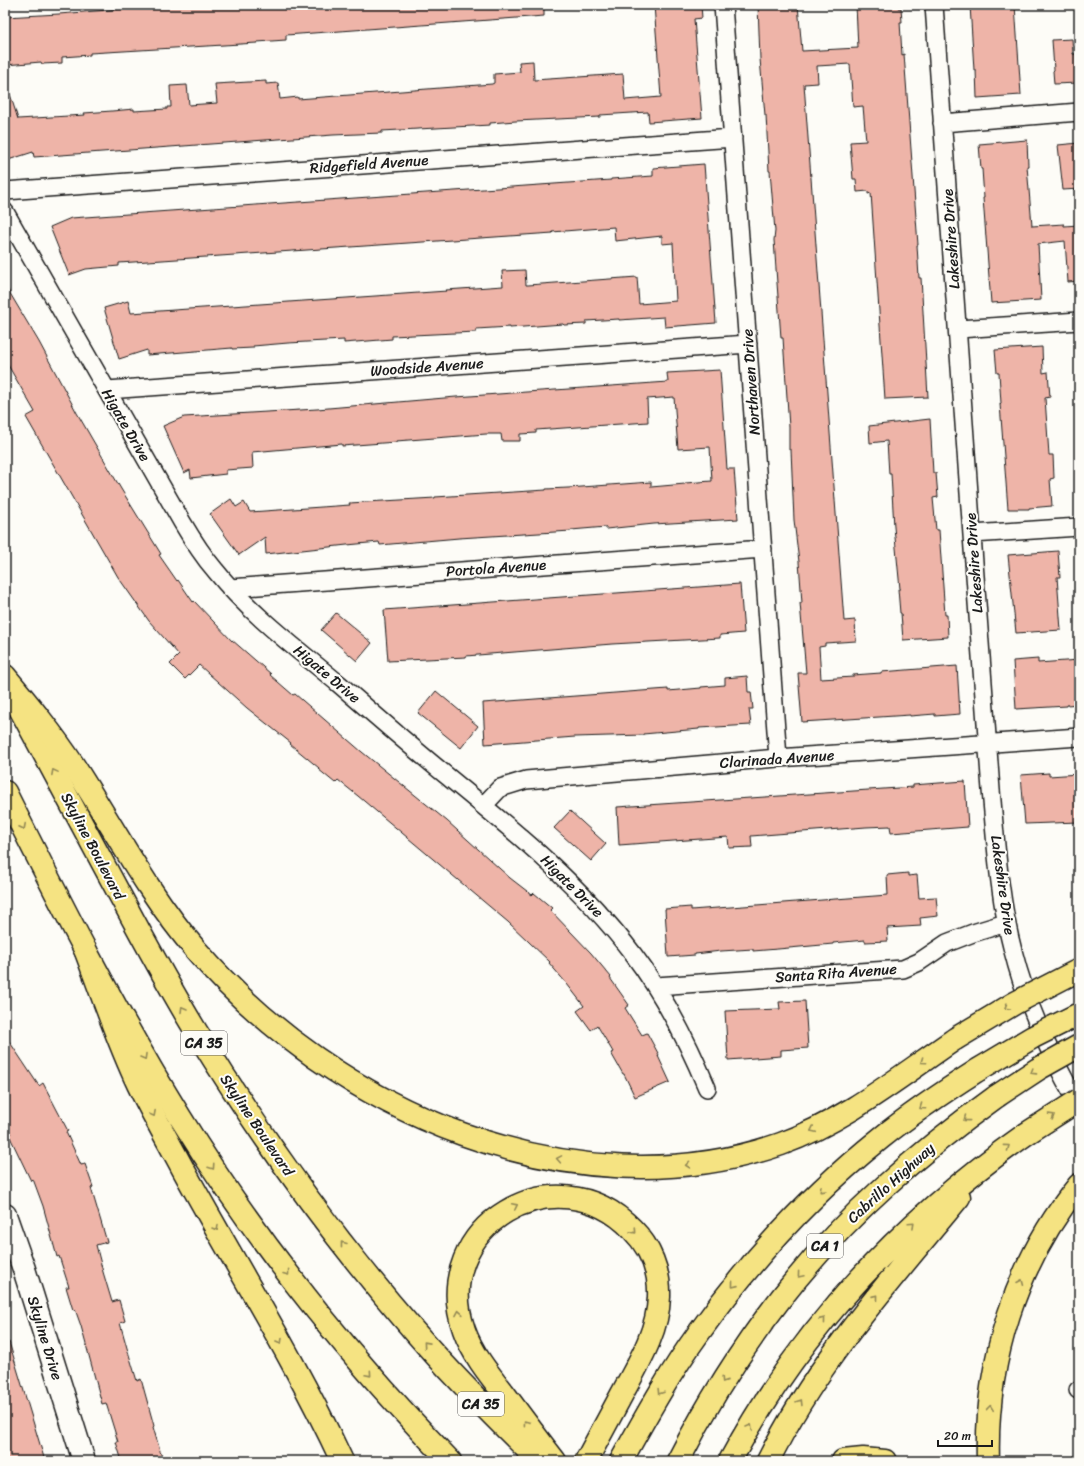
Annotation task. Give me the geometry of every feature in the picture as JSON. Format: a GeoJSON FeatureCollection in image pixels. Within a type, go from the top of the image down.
{"type":"FeatureCollection","features":[{"type":"Feature","properties":{"kind":"main road"},"geometry":{"type":"LineString","coordinates":[[5,676],[64,751],[116,836],[166,911],[194,947],[219,975],[266,1020],[322,1063],[403,1110],[473,1138],[512,1149],[586,1164],[644,1167],[686,1165],[707,1162],[765,1149],[822,1126],[865,1101],[955,1040],[1015,1003],[1079,970]]}},
{"type":"Feature","properties":{"kind":"main road","name":"Skyline Boulevard"},"geometry":{"type":"LineString","coordinates":[[5,680],[138,929],[178,1000],[216,1063],[283,1164],[357,1262],[414,1332],[480,1402],[548,1459]]}},
{"type":"Feature","properties":{"kind":"main road"},"geometry":{"type":"LineString","coordinates":[[5,792],[85,949],[159,1083],[202,1153],[252,1226],[295,1284],[348,1349],[401,1409],[450,1461]]}},
{"type":"Feature","properties":{"kind":"main road"},"geometry":{"type":"LineString","coordinates":[[85,949],[138,1084],[192,1185],[303,1382],[342,1461]]}},
{"type":"Feature","properties":{"kind":"main road"},"geometry":{"type":"LineString","coordinates":[[621,1461],[655,1400],[697,1335],[734,1285],[769,1244],[823,1189],[881,1138],[912,1114],[978,1070],[1033,1037],[1079,1014]]}},
{"type":"Feature","properties":{"kind":"main road","name":"Cabrillo Highway"},"geometry":{"type":"LineString","coordinates":[[678,1461],[712,1397],[755,1332],[803,1272],[840,1230],[883,1187],[942,1137],[997,1096],[1038,1069],[1079,1046]]}},
{"type":"Feature","properties":{"kind":"main road"},"geometry":{"type":"LineString","coordinates":[[730,1461],[776,1383],[817,1328],[878,1258],[958,1184],[1026,1134],[1079,1100]]}},
{"type":"Feature","properties":{"kind":"main road"},"geometry":{"type":"LineString","coordinates":[[768,1461],[797,1407],[832,1354],[872,1302],[989,1160]]}},
{"type":"Feature","properties":{"kind":"main road"},"geometry":{"type":"LineString","coordinates":[[988,1461],[991,1392],[1000,1344],[1007,1320],[1019,1285],[1035,1252],[1053,1220],[1077,1188]]}},
{"type":"Feature","properties":{"kind":"main road"},"geometry":{"type":"LineString","coordinates":[[548,1459],[483,1366],[464,1333],[458,1311],[458,1287],[463,1262],[468,1250],[476,1238],[497,1217],[522,1203],[551,1197],[565,1197],[594,1204],[606,1209],[626,1223],[643,1242],[649,1252],[656,1268],[659,1286],[657,1315],[653,1330],[634,1371],[586,1461]]}},
{"type":"Feature","properties":{"kind":"main road"},"geometry":{"type":"LineString","coordinates":[[843,1461],[863,1458],[885,1461]]}},
{"type":"Feature","properties":{"kind":"street","name":"Northaven Drive"},"geometry":{"type":"LineString","coordinates":[[723,5],[778,758]]}},
{"type":"Feature","properties":{"kind":"street","name":"Lakeshire Drive"},"geometry":{"type":"LineString","coordinates":[[934,5],[997,859],[1006,923],[1020,977],[1034,1017],[1048,1048],[1079,1105]]}},
{"type":"Feature","properties":{"kind":"street"},"geometry":{"type":"LineString","coordinates":[[942,123],[1079,112]]}},
{"type":"Feature","properties":{"kind":"street","name":"Ridgefield Avenue"},"geometry":{"type":"LineString","coordinates":[[5,191],[733,138]]}},
{"type":"Feature","properties":{"kind":"street","name":"Higate Drive"},"geometry":{"type":"LineString","coordinates":[[5,212],[192,539],[214,570],[230,588],[282,636],[484,806],[584,895],[622,939],[656,986],[688,1044],[707,1088]]}},
{"type":"Feature","properties":{"kind":"street"},"geometry":{"type":"LineString","coordinates":[[958,329],[1079,321]]}},
{"type":"Feature","properties":{"kind":"street","name":"Woodside Avenue"},"geometry":{"type":"LineString","coordinates":[[107,390],[748,344]]}},
{"type":"Feature","properties":{"kind":"street"},"geometry":{"type":"LineString","coordinates":[[972,534],[1079,527]]}},
{"type":"Feature","properties":{"kind":"street","name":"Portola Avenue"},"geometry":{"type":"LineString","coordinates":[[230,588],[763,549]]}},
{"type":"Feature","properties":{"kind":"street","name":"Clarinada Avenue"},"geometry":{"type":"LineString","coordinates":[[484,806],[500,788],[526,780],[778,758],[1079,737]]}},
{"type":"Feature","properties":{"kind":"street","name":"Santa Rita Avenue"},"geometry":{"type":"LineString","coordinates":[[656,986],[903,969],[919,962],[947,944],[972,933],[1006,923]]}},
{"type":"Feature","properties":{"kind":"street","name":"Skyline Drive"},"geometry":{"type":"LineString","coordinates":[[5,1216],[24,1269],[84,1461]]}},
{"type":"Feature","properties":{"kind":"building"},"geometry":{"type":"Polygon","coordinates":[[[170,5],[544,5],[544,16],[286,35],[286,40],[90,53],[90,55],[62,57],[62,63],[42,64],[41,62],[5,65],[5,17],[170,5]]]}},
{"type":"Feature","properties":{"kind":"building"},"geometry":{"type":"Polygon","coordinates":[[[654,5],[701,5],[702,18],[694,19],[702,118],[649,122],[648,112],[600,115],[600,117],[490,123],[490,125],[382,131],[382,133],[333,135],[34,157],[33,152],[5,161],[5,88],[8,88],[18,119],[85,115],[84,113],[134,109],[134,111],[167,109],[167,107],[171,107],[170,86],[187,85],[189,105],[217,103],[215,84],[266,81],[266,84],[278,83],[280,99],[298,97],[298,99],[492,84],[494,83],[494,74],[520,72],[519,62],[533,61],[534,80],[623,74],[625,100],[661,97],[654,5]]]}},
{"type":"Feature","properties":{"kind":"building"},"geometry":{"type":"Polygon","coordinates":[[[758,5],[798,5],[802,51],[858,48],[856,5],[898,5],[898,8],[901,8],[902,22],[900,22],[902,55],[904,54],[918,245],[919,278],[921,278],[928,397],[885,399],[871,193],[868,194],[868,191],[857,192],[856,179],[853,179],[850,142],[866,141],[863,106],[853,107],[850,64],[817,66],[818,83],[804,84],[844,621],[855,620],[856,641],[825,643],[825,646],[819,647],[821,679],[853,677],[853,675],[881,672],[957,666],[960,714],[935,716],[935,714],[910,715],[802,722],[798,673],[806,673],[800,603],[802,603],[794,520],[791,450],[789,450],[789,427],[783,338],[781,338],[774,240],[775,231],[760,59],[758,5]]]}},
{"type":"Feature","properties":{"kind":"building"},"geometry":{"type":"Polygon","coordinates":[[[970,5],[1015,5],[1021,95],[977,98],[970,5]]]}},
{"type":"Feature","properties":{"kind":"building"},"geometry":{"type":"Polygon","coordinates":[[[1072,39],[1073,54],[1076,54],[1078,83],[1054,84],[1052,40],[1072,39]]]}},
{"type":"Feature","properties":{"kind":"building"},"geometry":{"type":"Polygon","coordinates":[[[1027,140],[1027,166],[1032,226],[1064,224],[1064,226],[1079,225],[1079,281],[1068,282],[1065,241],[1038,244],[1041,300],[991,303],[979,144],[1027,140]]]}},
{"type":"Feature","properties":{"kind":"building"},"geometry":{"type":"Polygon","coordinates":[[[1079,143],[1079,189],[1063,190],[1058,145],[1079,143]]]}},
{"type":"Feature","properties":{"kind":"building"},"geometry":{"type":"Polygon","coordinates":[[[704,164],[716,323],[665,327],[664,317],[619,319],[586,321],[586,324],[476,329],[476,332],[392,336],[392,339],[344,343],[344,340],[288,343],[253,346],[253,348],[232,348],[147,355],[147,350],[119,359],[104,308],[128,301],[131,313],[447,291],[446,290],[503,286],[502,271],[525,270],[526,285],[637,277],[639,304],[676,301],[673,243],[662,244],[662,236],[615,241],[614,227],[552,232],[553,233],[119,263],[119,266],[86,269],[69,275],[50,227],[71,218],[653,176],[653,168],[704,164]]]}},
{"type":"Feature","properties":{"kind":"building"},"geometry":{"type":"Polygon","coordinates":[[[5,285],[39,342],[77,413],[121,489],[161,554],[159,555],[193,602],[194,601],[232,641],[293,695],[295,694],[362,752],[447,821],[510,878],[532,895],[534,893],[552,908],[550,910],[591,953],[611,977],[610,978],[629,1005],[625,1008],[642,1035],[647,1033],[659,1055],[658,1056],[670,1082],[635,1097],[624,1074],[611,1053],[613,1052],[597,1025],[591,1030],[577,1011],[584,1006],[549,963],[550,962],[508,922],[358,796],[338,780],[335,783],[318,769],[319,768],[290,744],[291,743],[247,708],[199,665],[185,679],[170,664],[179,655],[149,621],[118,577],[26,417],[35,412],[5,360],[5,285]]]}},
{"type":"Feature","properties":{"kind":"building"},"geometry":{"type":"Polygon","coordinates":[[[1042,347],[1043,373],[1048,372],[1050,397],[1045,398],[1049,455],[1053,455],[1054,478],[1050,479],[1052,506],[1029,509],[1008,509],[999,373],[997,373],[995,350],[1042,347]]]}},
{"type":"Feature","properties":{"kind":"building"},"geometry":{"type":"Polygon","coordinates":[[[720,370],[727,469],[734,469],[738,519],[654,524],[606,529],[606,527],[571,531],[459,538],[380,545],[379,542],[266,554],[265,537],[239,555],[210,514],[231,499],[236,507],[244,502],[250,512],[350,505],[349,503],[651,482],[651,487],[685,484],[712,481],[710,447],[678,449],[674,397],[647,399],[648,422],[536,430],[536,433],[520,434],[520,441],[502,441],[501,434],[486,434],[252,452],[253,468],[226,470],[226,474],[191,478],[190,470],[184,473],[163,426],[184,417],[317,409],[456,397],[668,382],[667,373],[720,370]]]}},
{"type":"Feature","properties":{"kind":"building"},"geometry":{"type":"Polygon","coordinates":[[[930,419],[933,473],[936,473],[938,497],[933,498],[936,530],[939,530],[948,637],[903,640],[898,589],[900,589],[891,474],[889,474],[887,441],[870,443],[869,426],[930,419]]]}},
{"type":"Feature","properties":{"kind":"building"},"geometry":{"type":"Polygon","coordinates":[[[1058,551],[1060,577],[1057,577],[1061,630],[1016,633],[1008,555],[1058,551]]]}},
{"type":"Feature","properties":{"kind":"building"},"geometry":{"type":"Polygon","coordinates":[[[740,584],[744,633],[720,635],[720,638],[612,644],[466,657],[388,661],[384,610],[740,584]]]}},
{"type":"Feature","properties":{"kind":"building"},"geometry":{"type":"Polygon","coordinates":[[[336,613],[372,643],[357,661],[321,630],[336,613]]]}},
{"type":"Feature","properties":{"kind":"building"},"geometry":{"type":"Polygon","coordinates":[[[1038,659],[1038,663],[1079,660],[1079,704],[1016,709],[1013,661],[1038,659]]]}},
{"type":"Feature","properties":{"kind":"building"},"geometry":{"type":"Polygon","coordinates":[[[747,676],[748,692],[751,692],[753,709],[749,709],[751,725],[699,728],[643,735],[575,737],[485,744],[483,703],[668,689],[668,691],[701,688],[725,685],[725,678],[747,676]]]}},
{"type":"Feature","properties":{"kind":"building"},"geometry":{"type":"Polygon","coordinates":[[[436,691],[478,726],[461,748],[418,713],[436,691]]]}},
{"type":"Feature","properties":{"kind":"building"},"geometry":{"type":"Polygon","coordinates":[[[1049,773],[1049,776],[1079,774],[1079,822],[1025,824],[1021,775],[1049,773]]]}},
{"type":"Feature","properties":{"kind":"building"},"geometry":{"type":"Polygon","coordinates":[[[965,781],[968,827],[891,833],[890,826],[751,836],[752,847],[729,848],[728,837],[619,845],[617,807],[913,787],[913,785],[965,781]]]}},
{"type":"Feature","properties":{"kind":"building"},"geometry":{"type":"Polygon","coordinates":[[[570,811],[606,844],[591,861],[554,828],[570,811]]]}},
{"type":"Feature","properties":{"kind":"building"},"geometry":{"type":"Polygon","coordinates":[[[908,873],[908,876],[917,875],[919,898],[936,897],[938,916],[920,918],[921,926],[887,928],[888,941],[865,942],[865,940],[778,949],[721,951],[668,957],[665,909],[691,907],[691,910],[888,895],[887,875],[908,873]]]}},
{"type":"Feature","properties":{"kind":"building"},"geometry":{"type":"Polygon","coordinates":[[[805,1001],[808,1048],[781,1050],[781,1056],[728,1060],[725,1011],[780,1009],[779,1002],[805,1001]]]}},
{"type":"Feature","properties":{"kind":"building"},"geometry":{"type":"Polygon","coordinates":[[[5,1035],[39,1086],[43,1083],[68,1131],[66,1132],[81,1165],[85,1164],[93,1187],[91,1188],[107,1242],[96,1245],[103,1272],[112,1302],[119,1300],[125,1321],[120,1323],[137,1381],[141,1379],[163,1461],[122,1461],[106,1403],[102,1404],[81,1326],[75,1309],[73,1310],[66,1287],[69,1287],[59,1256],[57,1257],[43,1206],[33,1179],[31,1181],[9,1135],[11,1134],[5,1123],[5,1035]]]}},
{"type":"Feature","properties":{"kind":"building"},"geometry":{"type":"Polygon","coordinates":[[[5,1342],[9,1342],[45,1461],[5,1461],[5,1342]]]}}]}
